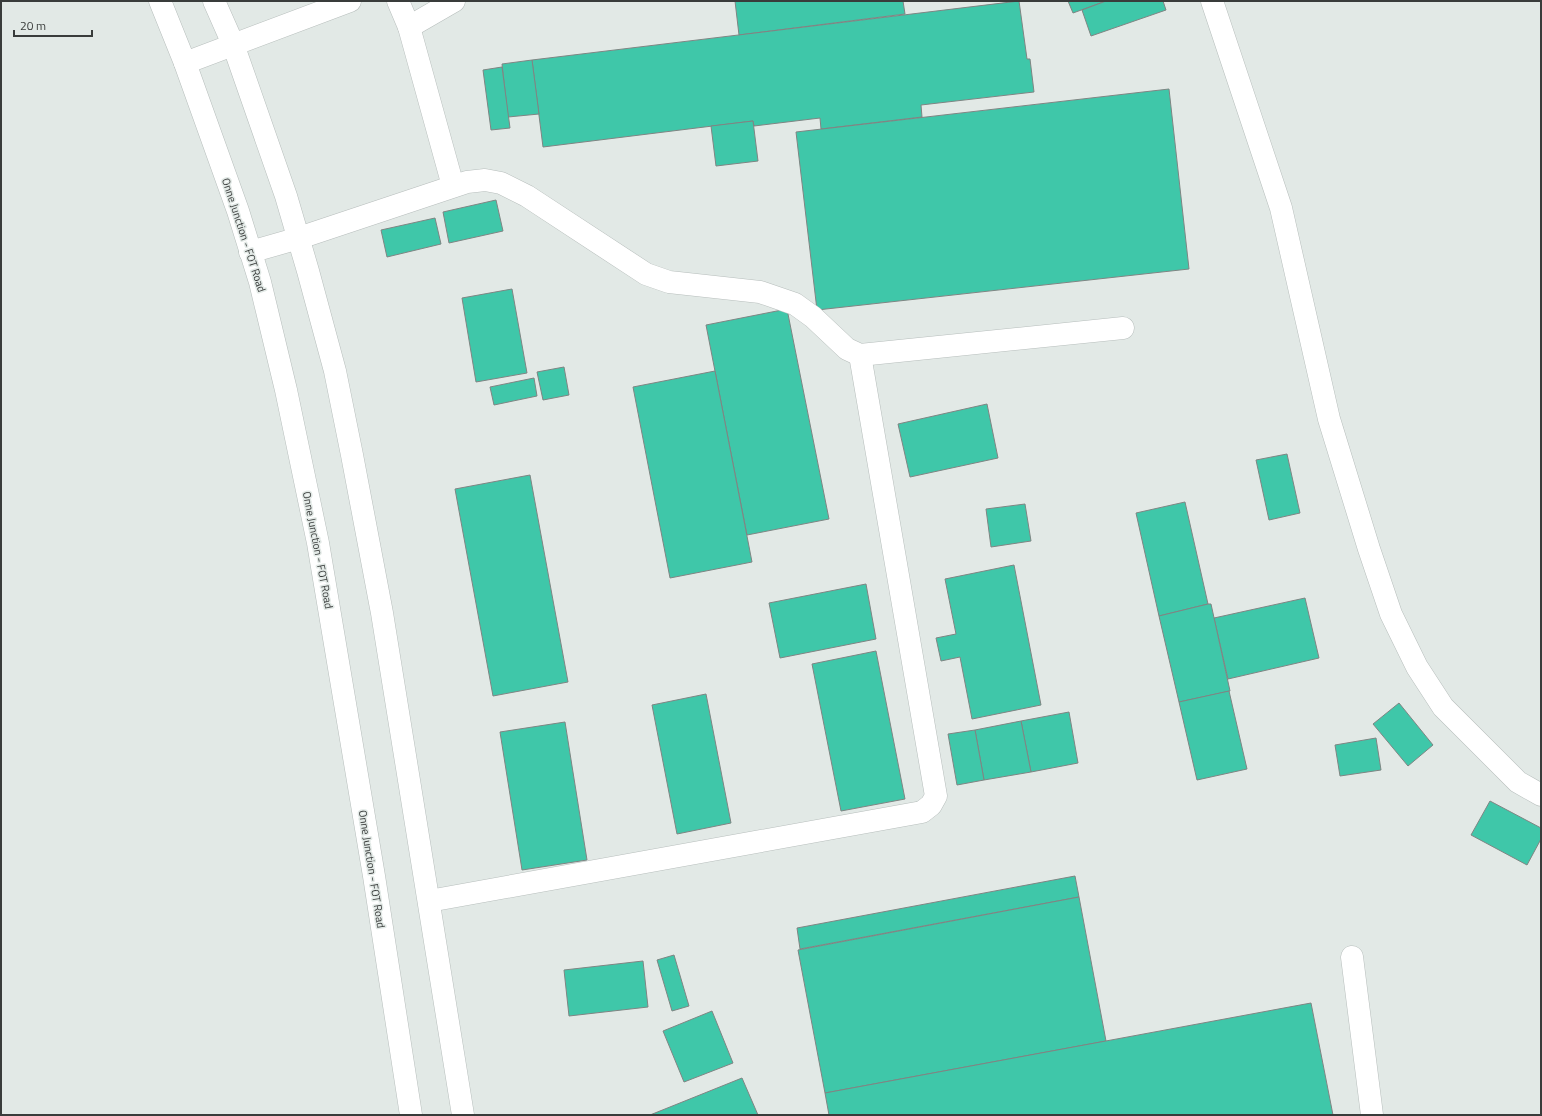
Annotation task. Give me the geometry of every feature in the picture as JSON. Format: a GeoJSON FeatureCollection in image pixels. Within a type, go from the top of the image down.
{"type":"FeatureCollection","features":[{"type":"Feature","properties":{"kind":"street","name":"Onne Junction - FOT Road"},"geometry":{"type":"LineString","coordinates":[[160,1],[185,63],[238,210],[260,282],[286,390],[318,543],[374,876],[411,1115]]}},
{"type":"Feature","properties":{"kind":"street"},"geometry":{"type":"LineString","coordinates":[[214,1],[233,44],[286,196],[299,238],[334,371],[352,455],[382,613],[463,1115]]}},
{"type":"Feature","properties":{"kind":"street"},"geometry":{"type":"LineString","coordinates":[[185,63],[350,1]]}},
{"type":"Feature","properties":{"kind":"street"},"geometry":{"type":"LineString","coordinates":[[398,1],[409,27],[453,186]]}},
{"type":"Feature","properties":{"kind":"street"},"geometry":{"type":"LineString","coordinates":[[409,27],[454,1]]}},
{"type":"Feature","properties":{"kind":"street"},"geometry":{"type":"LineString","coordinates":[[1212,1],[1281,208],[1329,419],[1369,549],[1391,614],[1417,667],[1443,707],[1518,782],[1541,795]]}},
{"type":"Feature","properties":{"kind":"street"},"geometry":{"type":"LineString","coordinates":[[250,252],[299,238],[453,186],[467,182],[485,180],[501,183],[527,196],[646,274],[669,282],[760,292],[795,304],[813,317],[847,349],[860,355],[1123,328]]}},
{"type":"Feature","properties":{"kind":"street"},"geometry":{"type":"LineString","coordinates":[[429,901],[922,812],[931,804],[936,796],[860,355]]}},
{"type":"Feature","properties":{"kind":"street"},"geometry":{"type":"LineString","coordinates":[[1352,957],[1372,1115]]}},
{"type":"Feature","properties":{"kind":"building"},"geometry":{"type":"Polygon","coordinates":[[[735,1],[903,1],[905,14],[739,35],[735,1]]]}},
{"type":"Feature","properties":{"kind":"building"},"geometry":{"type":"Polygon","coordinates":[[[1019,1],[1027,59],[1030,59],[1034,92],[921,105],[922,117],[821,129],[820,118],[754,126],[753,121],[543,147],[532,60],[1019,1]]]}},
{"type":"Feature","properties":{"kind":"building"},"geometry":{"type":"Polygon","coordinates":[[[1068,1],[1106,1],[1073,13],[1068,1]]]}},
{"type":"Feature","properties":{"kind":"building"},"geometry":{"type":"Polygon","coordinates":[[[1106,1],[1163,1],[1166,10],[1091,36],[1082,10],[1106,1]]]}},
{"type":"Feature","properties":{"kind":"building"},"geometry":{"type":"Polygon","coordinates":[[[532,60],[539,114],[508,117],[502,64],[532,60]]]}},
{"type":"Feature","properties":{"kind":"building"},"geometry":{"type":"Polygon","coordinates":[[[502,67],[510,128],[491,130],[483,70],[502,67]]]}},
{"type":"Feature","properties":{"kind":"building"},"geometry":{"type":"Polygon","coordinates":[[[1169,89],[1189,269],[817,310],[796,132],[1169,89]]]}},
{"type":"Feature","properties":{"kind":"building"},"geometry":{"type":"Polygon","coordinates":[[[753,121],[758,161],[716,166],[711,126],[753,121]]]}},
{"type":"Feature","properties":{"kind":"building"},"geometry":{"type":"Polygon","coordinates":[[[496,200],[503,231],[449,243],[443,212],[496,200]]]}},
{"type":"Feature","properties":{"kind":"building"},"geometry":{"type":"Polygon","coordinates":[[[435,218],[441,244],[387,257],[381,230],[435,218]]]}},
{"type":"Feature","properties":{"kind":"building"},"geometry":{"type":"Polygon","coordinates":[[[512,289],[527,373],[476,382],[462,298],[512,289]]]}},
{"type":"Feature","properties":{"kind":"building"},"geometry":{"type":"Polygon","coordinates":[[[787,309],[829,519],[747,535],[706,325],[787,309]]]}},
{"type":"Feature","properties":{"kind":"building"},"geometry":{"type":"Polygon","coordinates":[[[564,367],[569,395],[543,400],[537,372],[564,367]]]}},
{"type":"Feature","properties":{"kind":"building"},"geometry":{"type":"Polygon","coordinates":[[[715,371],[752,562],[670,578],[633,387],[715,371]]]}},
{"type":"Feature","properties":{"kind":"building"},"geometry":{"type":"Polygon","coordinates":[[[534,378],[537,396],[494,405],[490,387],[534,378]]]}},
{"type":"Feature","properties":{"kind":"building"},"geometry":{"type":"Polygon","coordinates":[[[987,404],[998,458],[910,477],[898,424],[987,404]]]}},
{"type":"Feature","properties":{"kind":"building"},"geometry":{"type":"Polygon","coordinates":[[[1287,454],[1300,513],[1269,520],[1256,460],[1287,454]]]}},
{"type":"Feature","properties":{"kind":"building"},"geometry":{"type":"Polygon","coordinates":[[[530,475],[568,682],[493,696],[455,489],[530,475]]]}},
{"type":"Feature","properties":{"kind":"building"},"geometry":{"type":"Polygon","coordinates":[[[1185,502],[1208,604],[1159,616],[1136,513],[1185,502]]]}},
{"type":"Feature","properties":{"kind":"building"},"geometry":{"type":"Polygon","coordinates":[[[1025,504],[1031,541],[991,547],[986,509],[1025,504]]]}},
{"type":"Feature","properties":{"kind":"building"},"geometry":{"type":"Polygon","coordinates":[[[1014,565],[1041,705],[972,719],[960,657],[941,661],[936,638],[956,634],[945,579],[1014,565]]]}},
{"type":"Feature","properties":{"kind":"building"},"geometry":{"type":"Polygon","coordinates":[[[866,584],[876,639],[780,658],[769,603],[866,584]]]}},
{"type":"Feature","properties":{"kind":"building"},"geometry":{"type":"Polygon","coordinates":[[[1305,598],[1319,658],[1228,679],[1214,618],[1305,598]]]}},
{"type":"Feature","properties":{"kind":"building"},"geometry":{"type":"Polygon","coordinates":[[[1211,604],[1230,691],[1179,702],[1159,616],[1211,604]]]}},
{"type":"Feature","properties":{"kind":"building"},"geometry":{"type":"Polygon","coordinates":[[[876,651],[905,799],[841,811],[812,664],[876,651]]]}},
{"type":"Feature","properties":{"kind":"building"},"geometry":{"type":"Polygon","coordinates":[[[1229,691],[1247,769],[1197,780],[1179,702],[1229,691]]]}},
{"type":"Feature","properties":{"kind":"building"},"geometry":{"type":"Polygon","coordinates":[[[706,694],[731,823],[677,834],[652,705],[706,694]]]}},
{"type":"Feature","properties":{"kind":"building"},"geometry":{"type":"Polygon","coordinates":[[[1399,703],[1433,745],[1408,766],[1373,724],[1399,703]]]}},
{"type":"Feature","properties":{"kind":"building"},"geometry":{"type":"Polygon","coordinates":[[[1069,712],[1078,763],[1031,772],[1021,721],[1069,712]]]}},
{"type":"Feature","properties":{"kind":"building"},"geometry":{"type":"Polygon","coordinates":[[[1021,721],[1031,772],[984,780],[975,730],[1021,721]]]}},
{"type":"Feature","properties":{"kind":"building"},"geometry":{"type":"Polygon","coordinates":[[[565,722],[587,860],[522,870],[500,732],[565,722]]]}},
{"type":"Feature","properties":{"kind":"building"},"geometry":{"type":"Polygon","coordinates":[[[975,730],[984,780],[957,785],[948,734],[975,730]]]}},
{"type":"Feature","properties":{"kind":"building"},"geometry":{"type":"Polygon","coordinates":[[[1376,738],[1381,770],[1340,776],[1335,745],[1376,738]]]}},
{"type":"Feature","properties":{"kind":"building"},"geometry":{"type":"Polygon","coordinates":[[[1490,801],[1541,828],[1541,839],[1527,865],[1471,835],[1490,801]]]}},
{"type":"Feature","properties":{"kind":"building"},"geometry":{"type":"Polygon","coordinates":[[[1075,876],[1079,897],[800,949],[797,928],[1075,876]]]}},
{"type":"Feature","properties":{"kind":"building"},"geometry":{"type":"Polygon","coordinates":[[[1079,897],[1106,1041],[825,1093],[798,950],[1079,897]]]}},
{"type":"Feature","properties":{"kind":"building"},"geometry":{"type":"Polygon","coordinates":[[[674,955],[689,1006],[672,1011],[657,960],[674,955]]]}},
{"type":"Feature","properties":{"kind":"building"},"geometry":{"type":"Polygon","coordinates":[[[643,961],[648,1007],[569,1016],[564,970],[643,961]]]}},
{"type":"Feature","properties":{"kind":"building"},"geometry":{"type":"Polygon","coordinates":[[[1311,1003],[1333,1115],[829,1115],[825,1093],[1311,1003]]]}},
{"type":"Feature","properties":{"kind":"building"},"geometry":{"type":"Polygon","coordinates":[[[712,1011],[733,1063],[684,1082],[663,1031],[712,1011]]]}},
{"type":"Feature","properties":{"kind":"building"},"geometry":{"type":"Polygon","coordinates":[[[742,1078],[758,1115],[650,1115],[742,1078]]]}}]}
